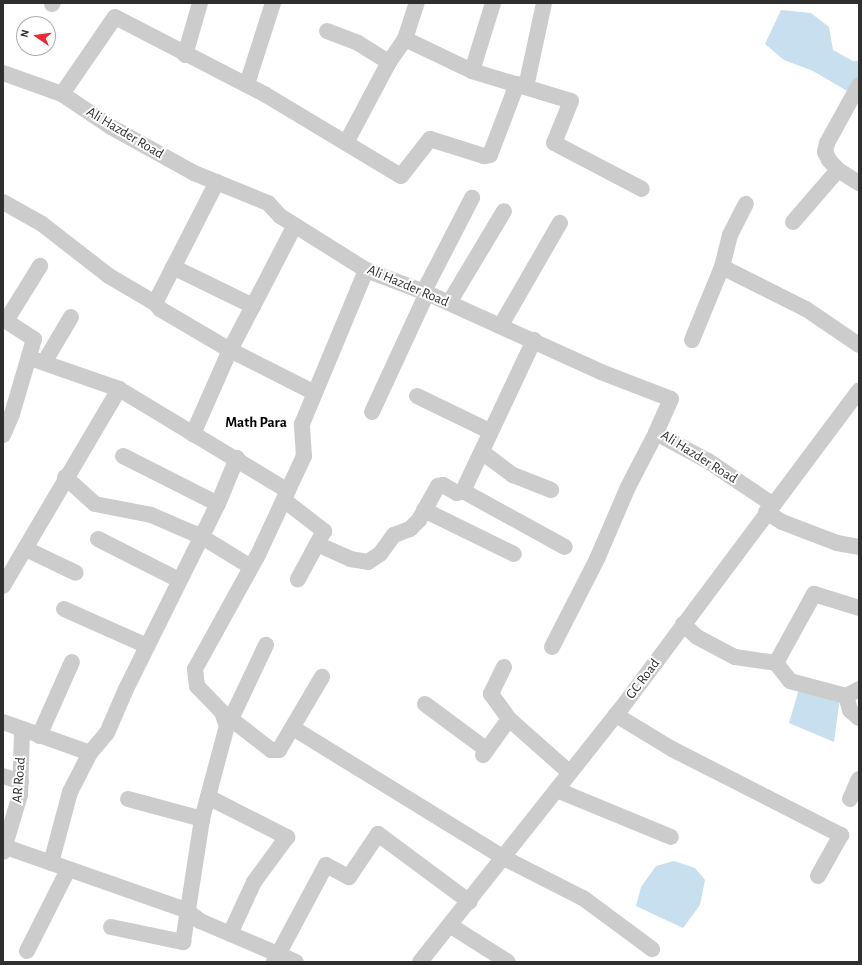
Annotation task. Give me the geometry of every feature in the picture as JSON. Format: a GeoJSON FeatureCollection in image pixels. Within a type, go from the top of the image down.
{"type":"FeatureCollection","features":[{"type":"Feature","properties":{"kind":"street"},"geometry":{"type":"LineString","coordinates":[[185,55],[200,3]]}},
{"type":"Feature","properties":{"kind":"street"},"geometry":{"type":"LineString","coordinates":[[247,84],[273,3]]}},
{"type":"Feature","properties":{"kind":"street"},"geometry":{"type":"LineString","coordinates":[[346,142],[389,62],[405,39],[417,3]]}},
{"type":"Feature","properties":{"kind":"street"},"geometry":{"type":"LineString","coordinates":[[472,71],[493,3]]}},
{"type":"Feature","properties":{"kind":"street"},"geometry":{"type":"LineString","coordinates":[[62,94],[115,17],[185,55],[247,84],[401,176],[430,139],[484,156],[490,154],[521,86],[544,3]]}},
{"type":"Feature","properties":{"kind":"street"},"geometry":{"type":"LineString","coordinates":[[327,31],[358,43],[389,62]]}},
{"type":"Feature","properties":{"kind":"street"},"geometry":{"type":"LineString","coordinates":[[405,39],[472,71],[571,101],[554,143],[642,189]]}},
{"type":"Feature","properties":{"kind":"street","name":"Ali Hazder Road"},"geometry":{"type":"LineString","coordinates":[[3,73],[62,94],[111,127],[194,173],[268,203],[280,216],[366,270],[426,292],[534,340],[601,372],[672,399],[656,433],[708,461],[769,508],[782,522],[837,543],[859,547]]}},
{"type":"Feature","properties":{"kind":"street"},"geometry":{"type":"LineString","coordinates":[[859,86],[826,147],[828,160],[838,170],[859,183]]}},
{"type":"Feature","properties":{"kind":"street"},"geometry":{"type":"LineString","coordinates":[[793,222],[838,170]]}},
{"type":"Feature","properties":{"kind":"street"},"geometry":{"type":"LineString","coordinates":[[155,303],[217,182]]}},
{"type":"Feature","properties":{"kind":"street"},"geometry":{"type":"LineString","coordinates":[[372,412],[426,292],[472,198]]}},
{"type":"Feature","properties":{"kind":"street"},"geometry":{"type":"LineString","coordinates":[[3,202],[42,224],[109,276],[155,303],[169,315],[230,350],[315,393]]}},
{"type":"Feature","properties":{"kind":"street"},"geometry":{"type":"LineString","coordinates":[[692,340],[722,267],[730,236],[746,204]]}},
{"type":"Feature","properties":{"kind":"street"},"geometry":{"type":"LineString","coordinates":[[450,303],[504,211]]}},
{"type":"Feature","properties":{"kind":"street"},"geometry":{"type":"LineString","coordinates":[[500,325],[560,223]]}},
{"type":"Feature","properties":{"kind":"street"},"geometry":{"type":"LineString","coordinates":[[193,434],[230,350],[295,225]]}},
{"type":"Feature","properties":{"kind":"street"},"geometry":{"type":"LineString","coordinates":[[38,359],[34,339],[5,320],[40,266]]}},
{"type":"Feature","properties":{"kind":"street"},"geometry":{"type":"LineString","coordinates":[[722,267],[806,309],[859,345]]}},
{"type":"Feature","properties":{"kind":"street"},"geometry":{"type":"LineString","coordinates":[[173,268],[253,306]]}},
{"type":"Feature","properties":{"kind":"street"},"geometry":{"type":"LineString","coordinates":[[322,677],[282,746],[275,751],[227,715],[197,686],[195,669],[251,567],[304,456],[302,424],[366,270]]}},
{"type":"Feature","properties":{"kind":"street"},"geometry":{"type":"LineString","coordinates":[[3,435],[8,411],[38,359],[71,317]]}},
{"type":"Feature","properties":{"kind":"street"},"geometry":{"type":"LineString","coordinates":[[463,491],[534,340]]}},
{"type":"Feature","properties":{"kind":"street"},"geometry":{"type":"LineString","coordinates":[[38,359],[119,389],[193,434],[237,458],[286,495],[324,531],[298,579]]}},
{"type":"Feature","properties":{"kind":"street"},"geometry":{"type":"LineString","coordinates":[[3,586],[26,549],[65,477],[119,389]]}},
{"type":"Feature","properties":{"kind":"street","name":"GC Road"},"geometry":{"type":"LineString","coordinates":[[420,962],[451,926],[616,715],[769,508],[859,390]]}},
{"type":"Feature","properties":{"kind":"street"},"geometry":{"type":"LineString","coordinates":[[417,396],[491,432]]}},
{"type":"Feature","properties":{"kind":"street"},"geometry":{"type":"LineString","coordinates":[[552,647],[597,559],[628,487],[656,433]]}},
{"type":"Feature","properties":{"kind":"street"},"geometry":{"type":"LineString","coordinates":[[482,452],[513,475],[551,490]]}},
{"type":"Feature","properties":{"kind":"street"},"geometry":{"type":"LineString","coordinates":[[123,456],[218,504]]}},
{"type":"Feature","properties":{"kind":"street"},"geometry":{"type":"LineString","coordinates":[[51,864],[70,792],[90,753],[107,733],[147,646],[218,504],[237,458]]}},
{"type":"Feature","properties":{"kind":"street"},"geometry":{"type":"LineString","coordinates":[[65,477],[96,504],[151,516],[202,537],[251,567]]}},
{"type":"Feature","properties":{"kind":"street"},"geometry":{"type":"LineString","coordinates":[[317,544],[350,559],[368,562],[380,554],[394,535],[410,529],[420,520],[438,486],[443,485],[457,492],[463,491],[565,547]]}},
{"type":"Feature","properties":{"kind":"street"},"geometry":{"type":"LineString","coordinates":[[424,510],[514,554]]}},
{"type":"Feature","properties":{"kind":"street"},"geometry":{"type":"LineString","coordinates":[[98,539],[179,580]]}},
{"type":"Feature","properties":{"kind":"street"},"geometry":{"type":"LineString","coordinates":[[26,549],[76,573]]}},
{"type":"Feature","properties":{"kind":"street"},"geometry":{"type":"LineString","coordinates":[[776,663],[814,594],[859,608]]}},
{"type":"Feature","properties":{"kind":"street"},"geometry":{"type":"LineString","coordinates":[[64,609],[147,646]]}},
{"type":"Feature","properties":{"kind":"street"},"geometry":{"type":"LineString","coordinates":[[683,624],[697,637],[735,657],[776,663],[790,681],[852,693],[850,710],[859,718]]}},
{"type":"Feature","properties":{"kind":"street"},"geometry":{"type":"LineString","coordinates":[[111,927],[183,942],[186,910],[202,819],[227,735],[227,715],[266,645]]}},
{"type":"Feature","properties":{"kind":"street"},"geometry":{"type":"LineString","coordinates":[[39,736],[72,662]]}},
{"type":"Feature","properties":{"kind":"street"},"geometry":{"type":"LineString","coordinates":[[504,667],[491,694],[509,719],[570,773]]}},
{"type":"Feature","properties":{"kind":"street"},"geometry":{"type":"LineString","coordinates":[[425,704],[485,752],[509,719]]}},
{"type":"Feature","properties":{"kind":"street"},"geometry":{"type":"LineString","coordinates":[[616,715],[672,749],[841,836],[818,876]]}},
{"type":"Feature","properties":{"kind":"street"},"geometry":{"type":"LineString","coordinates":[[3,722],[90,753]]}},
{"type":"Feature","properties":{"kind":"street"},"geometry":{"type":"LineString","coordinates":[[293,728],[504,858],[583,898],[652,949]]}},
{"type":"Feature","properties":{"kind":"street","name":"AR Road"},"geometry":{"type":"LineString","coordinates":[[4,848],[20,795],[22,730]]}},
{"type":"Feature","properties":{"kind":"street"},"geometry":{"type":"LineString","coordinates":[[3,776],[21,782]]}},
{"type":"Feature","properties":{"kind":"street"},"geometry":{"type":"LineString","coordinates":[[850,799],[859,779]]}},
{"type":"Feature","properties":{"kind":"street"},"geometry":{"type":"LineString","coordinates":[[557,790],[671,837]]}},
{"type":"Feature","properties":{"kind":"street"},"geometry":{"type":"LineString","coordinates":[[208,797],[287,837],[254,882],[230,934]]}},
{"type":"Feature","properties":{"kind":"street"},"geometry":{"type":"LineString","coordinates":[[128,798],[202,819]]}},
{"type":"Feature","properties":{"kind":"street"},"geometry":{"type":"LineString","coordinates":[[275,958],[326,865],[349,877],[378,834],[470,902]]}},
{"type":"Feature","properties":{"kind":"street"},"geometry":{"type":"LineString","coordinates":[[4,848],[186,910],[200,921],[230,934],[275,958],[296,962]]}},
{"type":"Feature","properties":{"kind":"street"},"geometry":{"type":"LineString","coordinates":[[27,951],[68,870]]}},
{"type":"Feature","properties":{"kind":"street"},"geometry":{"type":"LineString","coordinates":[[451,926],[508,962]]}},
{"type":"Feature","properties":{"kind":"water"},"geometry":{"type":"Polygon","coordinates":[[[781,10],[811,13],[829,27],[833,50],[853,61],[859,61],[859,98],[813,71],[784,60],[765,44],[781,10]]]}},
{"type":"Feature","properties":{"kind":"water"},"geometry":{"type":"Polygon","coordinates":[[[799,689],[840,697],[834,742],[789,723],[799,689]]]}},
{"type":"Feature","properties":{"kind":"water"},"geometry":{"type":"Polygon","coordinates":[[[674,861],[695,868],[705,880],[700,905],[683,928],[636,906],[641,887],[656,866],[674,861]]]}},
{"type":"Feature","properties":{"kind":"district","name":"Math Para"},"geometry":{"type":"Point","coordinates":[256,423]}}]}
